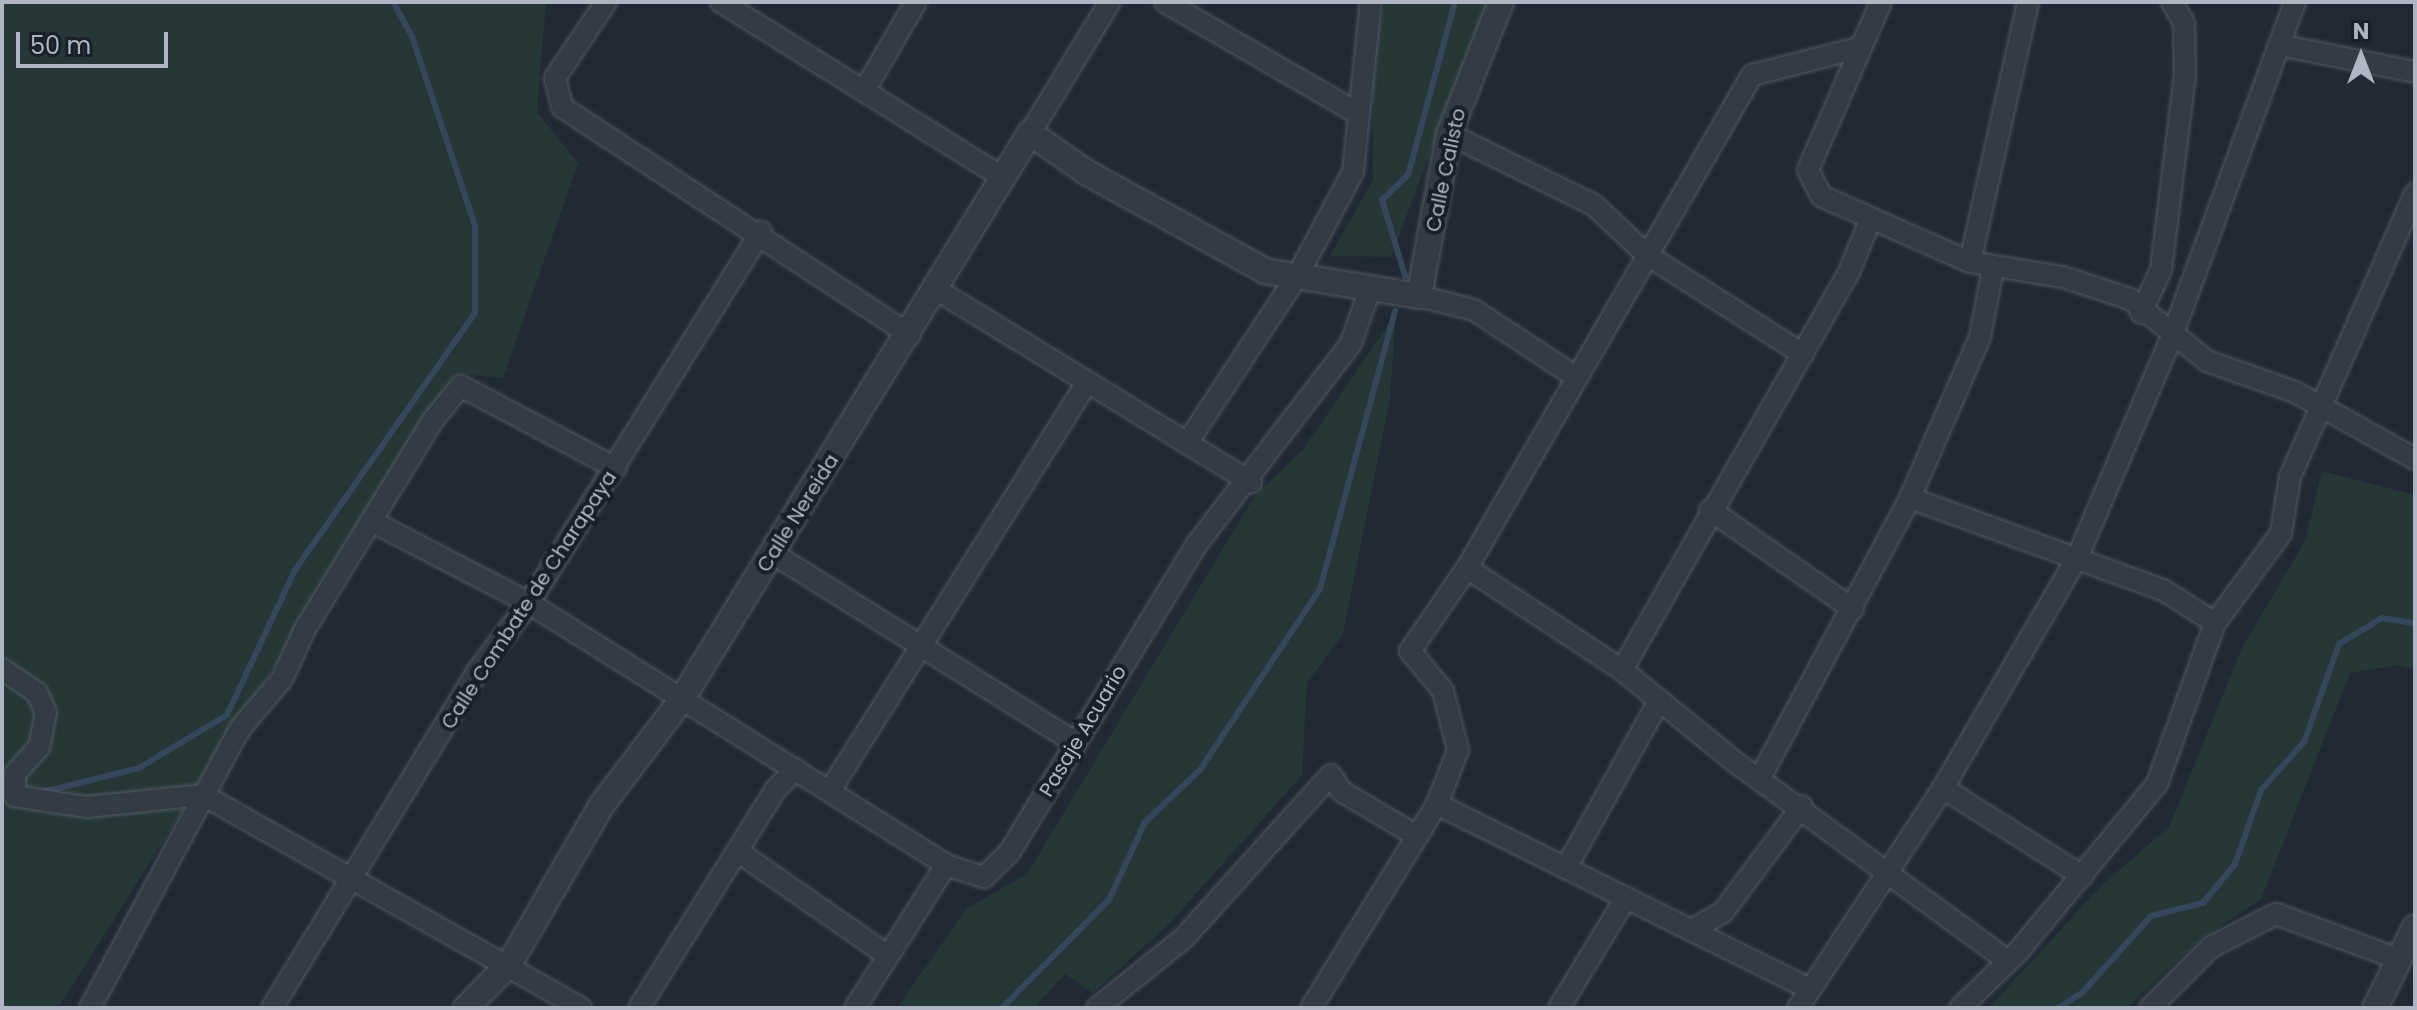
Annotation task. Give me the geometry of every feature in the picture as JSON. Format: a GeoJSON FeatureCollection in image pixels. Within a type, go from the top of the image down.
{"type":"FeatureCollection","features":[{"type":"Feature","properties":{"kind":"street"},"geometry":{"type":"LineString","coordinates":[[606,2],[555,78],[562,107],[761,232],[910,335]]}},
{"type":"Feature","properties":{"kind":"street"},"geometry":{"type":"LineString","coordinates":[[721,2],[1002,177]]}},
{"type":"Feature","properties":{"kind":"street"},"geometry":{"type":"LineString","coordinates":[[864,91],[916,2]]}},
{"type":"Feature","properties":{"kind":"street","name":"Calle Nereida"},"geometry":{"type":"LineString","coordinates":[[466,1008],[510,963],[601,806],[680,702],[910,335],[934,288],[1110,2]]}},
{"type":"Feature","properties":{"kind":"street"},"geometry":{"type":"LineString","coordinates":[[1165,2],[1354,111]]}},
{"type":"Feature","properties":{"kind":"street"},"geometry":{"type":"LineString","coordinates":[[1187,443],[1299,273],[1353,172],[1354,111],[1371,2]]}},
{"type":"Feature","properties":{"kind":"street","name":"Calle Calisto"},"geometry":{"type":"LineString","coordinates":[[1419,296],[1449,134],[1501,2]]}},
{"type":"Feature","properties":{"kind":"street"},"geometry":{"type":"LineString","coordinates":[[1881,2],[1858,48],[1808,170],[1821,196],[1869,223],[1970,262],[2063,277],[2130,299],[2171,339],[2322,410],[2415,459]]}},
{"type":"Feature","properties":{"kind":"street"},"geometry":{"type":"LineString","coordinates":[[1970,262],[2028,2]]}},
{"type":"Feature","properties":{"kind":"street"},"geometry":{"type":"LineString","coordinates":[[2141,313],[2161,270],[2185,75],[2184,23],[2172,2]]}},
{"type":"Feature","properties":{"kind":"street"},"geometry":{"type":"LineString","coordinates":[[1798,1008],[1943,788],[2077,558],[2171,339],[2295,2]]}},
{"type":"Feature","properties":{"kind":"street"},"geometry":{"type":"LineString","coordinates":[[2279,45],[2415,72]]}},
{"type":"Feature","properties":{"kind":"street"},"geometry":{"type":"LineString","coordinates":[[1311,1008],[1437,804],[1458,750],[1457,730],[1443,691],[1410,651],[1467,568],[1573,375],[1752,75],[1858,48]]}},
{"type":"Feature","properties":{"kind":"street"},"geometry":{"type":"LineString","coordinates":[[1030,133],[1185,230],[1265,271],[1299,273],[1474,310],[1573,375]]}},
{"type":"Feature","properties":{"kind":"street"},"geometry":{"type":"LineString","coordinates":[[1449,134],[1594,205],[1647,255],[1803,354]]}},
{"type":"Feature","properties":{"kind":"street"},"geometry":{"type":"LineString","coordinates":[[1960,1008],[2004,958],[2017,953],[2157,784],[2215,623],[2281,533],[2290,477],[2415,193]]}},
{"type":"Feature","properties":{"kind":"street"},"geometry":{"type":"LineString","coordinates":[[1622,670],[1710,510],[1803,354],[1869,223]]}},
{"type":"Feature","properties":{"kind":"street","name":"Calle Combate de Charapaya"},"geometry":{"type":"LineString","coordinates":[[272,1008],[478,670],[529,603],[761,232]]}},
{"type":"Feature","properties":{"kind":"street"},"geometry":{"type":"LineString","coordinates":[[1760,778],[1910,498],[1980,337],[1993,268]]}},
{"type":"Feature","properties":{"kind":"street"},"geometry":{"type":"LineString","coordinates":[[934,288],[1251,482]]}},
{"type":"Feature","properties":{"kind":"street","name":"Pasaje Acuario"},"geometry":{"type":"LineString","coordinates":[[373,522],[529,603],[680,702],[831,789],[946,865],[970,877],[998,868],[1197,544],[1251,482],[1351,343],[1370,289]]}},
{"type":"Feature","properties":{"kind":"street"},"geometry":{"type":"LineString","coordinates":[[831,789],[1087,382]]}},
{"type":"Feature","properties":{"kind":"street"},"geometry":{"type":"LineString","coordinates":[[90,1008],[239,730],[282,679],[433,420],[461,386],[616,468]]}},
{"type":"Feature","properties":{"kind":"street"},"geometry":{"type":"LineString","coordinates":[[1910,498],[2165,591],[2215,623]]}},
{"type":"Feature","properties":{"kind":"street"},"geometry":{"type":"LineString","coordinates":[[1710,510],[1853,609]]}},
{"type":"Feature","properties":{"kind":"street"},"geometry":{"type":"LineString","coordinates":[[772,553],[1076,743]]}},
{"type":"Feature","properties":{"kind":"street"},"geometry":{"type":"LineString","coordinates":[[1467,568],[1622,670],[1658,703],[1891,870],[2004,958]]}},
{"type":"Feature","properties":{"kind":"street"},"geometry":{"type":"LineString","coordinates":[[2,669],[37,693],[46,712],[39,747],[15,774],[15,796],[87,807],[203,795],[355,875],[510,963],[581,1008]]}},
{"type":"Feature","properties":{"kind":"street"},"geometry":{"type":"LineString","coordinates":[[1566,868],[1658,703]]}},
{"type":"Feature","properties":{"kind":"street"},"geometry":{"type":"LineString","coordinates":[[639,1008],[737,851],[796,769]]}},
{"type":"Feature","properties":{"kind":"street"},"geometry":{"type":"LineString","coordinates":[[1097,1008],[1184,938],[1331,775],[1341,791],[1417,836]]}},
{"type":"Feature","properties":{"kind":"street"},"geometry":{"type":"LineString","coordinates":[[1943,788],[2082,876]]}},
{"type":"Feature","properties":{"kind":"street"},"geometry":{"type":"LineString","coordinates":[[1437,804],[1810,989]]}},
{"type":"Feature","properties":{"kind":"street"},"geometry":{"type":"LineString","coordinates":[[1691,930],[1723,912],[1802,806]]}},
{"type":"Feature","properties":{"kind":"street"},"geometry":{"type":"LineString","coordinates":[[737,851],[887,955]]}},
{"type":"Feature","properties":{"kind":"street"},"geometry":{"type":"LineString","coordinates":[[855,1008],[946,865]]}},
{"type":"Feature","properties":{"kind":"street"},"geometry":{"type":"LineString","coordinates":[[1559,1008],[1626,898]]}},
{"type":"Feature","properties":{"kind":"street"},"geometry":{"type":"LineString","coordinates":[[2150,1008],[2211,947],[2276,914],[2398,959]]}},
{"type":"Feature","properties":{"kind":"street"},"geometry":{"type":"LineString","coordinates":[[2375,1008],[2415,927]]}},
{"type":"Feature","properties":{"kind":"shaded area"},"geometry":{"type":"Polygon","coordinates":[[[2,2],[546,2],[537,112],[578,163],[503,378],[459,374],[58,1008],[2,1008],[2,2]]]}},
{"type":"Feature","properties":{"kind":"shaded area"},"geometry":{"type":"Polygon","coordinates":[[[1385,2],[1487,2],[1391,257],[1330,256],[1373,180],[1373,67],[1385,2]]]}},
{"type":"Feature","properties":{"kind":"shaded area"},"geometry":{"type":"Polygon","coordinates":[[[1396,313],[1390,399],[1343,634],[1307,683],[1302,775],[1167,926],[1093,993],[1065,974],[1034,1008],[897,1008],[966,909],[1027,874],[1255,495],[1302,451],[1396,313]]]}},
{"type":"Feature","properties":{"kind":"shaded area"},"geometry":{"type":"Polygon","coordinates":[[[2322,471],[2415,495],[2415,670],[2398,665],[2350,673],[2261,899],[2201,939],[2127,1008],[1988,1008],[2103,884],[2169,827],[2242,648],[2305,541],[2322,471]]]}},
{"type":"Feature","properties":{"kind":"waterway"},"geometry":{"type":"LineString","coordinates":[[43,792],[139,768],[227,715],[295,570],[475,313],[475,226],[412,37],[393,2]]}},
{"type":"Feature","properties":{"kind":"waterway"},"geometry":{"type":"LineString","coordinates":[[1405,276],[1382,200],[1408,175],[1455,2]]}},
{"type":"Feature","properties":{"kind":"waterway"},"geometry":{"type":"LineString","coordinates":[[1002,1008],[1109,900],[1145,822],[1200,770],[1320,589],[1395,311]]}},
{"type":"Feature","properties":{"kind":"waterway"},"geometry":{"type":"LineString","coordinates":[[2058,1008],[2082,993],[2151,916],[2203,903],[2235,864],[2261,790],[2304,742],[2339,644],[2382,618],[2415,623]]}}]}
